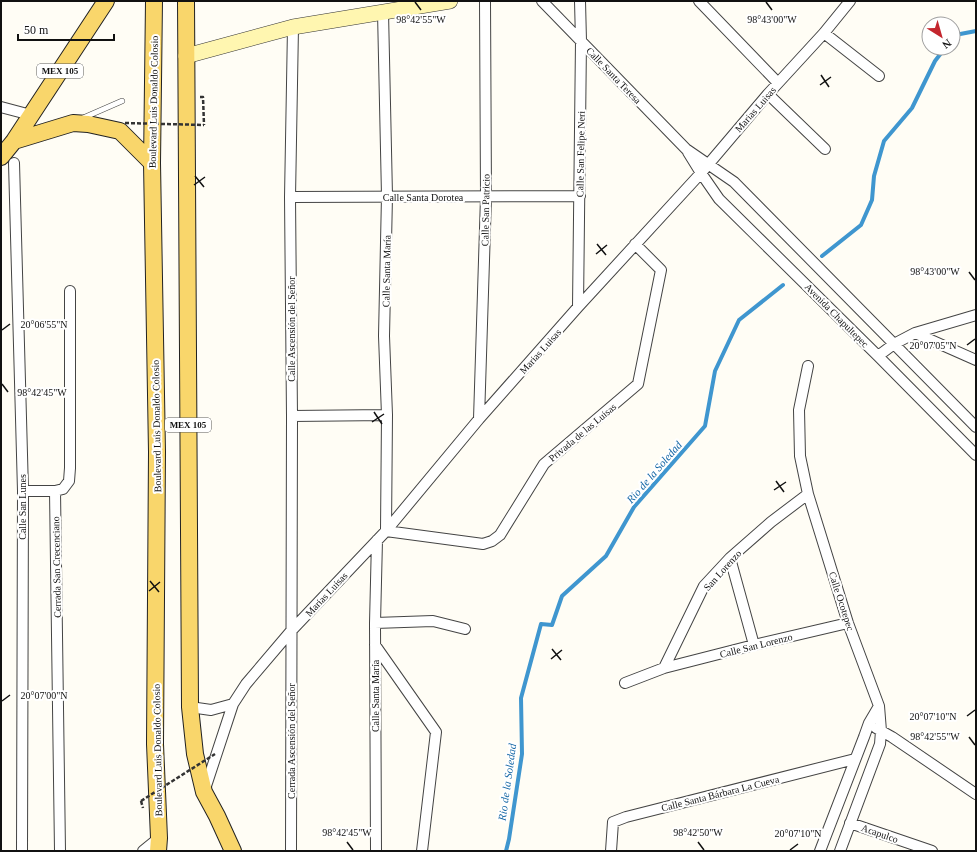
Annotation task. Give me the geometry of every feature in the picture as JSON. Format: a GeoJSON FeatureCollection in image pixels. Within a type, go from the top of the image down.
{"type":"FeatureCollection","features":[{"type":"Feature","properties":{"kind":"main road","name":"MEX 105"},"geometry":{"type":"LineString","coordinates":[[8,160],[14,141],[106,1]]}},
{"type":"Feature","properties":{"kind":"main road","name":"Boulevard Luis Donaldo Colosio"},"geometry":{"type":"LineString","coordinates":[[154,1],[152,164],[157,452],[155,744],[158,845]]}},
{"type":"Feature","properties":{"kind":"main road","name":"MEX 105"},"geometry":{"type":"LineString","coordinates":[[186,1],[190,707],[195,754],[204,792],[233,848]]}},
{"type":"Feature","properties":{"kind":"main road"},"geometry":{"type":"LineString","coordinates":[[14,141],[73,123],[88,124],[120,131],[152,164]]}},
{"type":"Feature","properties":{"kind":"street"},"geometry":{"type":"LineString","coordinates":[[186,56],[293,28],[450,1]]}},
{"type":"Feature","properties":{"kind":"street","name":"Calle San Patricio"},"geometry":{"type":"LineString","coordinates":[[478,419],[486,197],[486,1]]}},
{"type":"Feature","properties":{"kind":"street","name":"Calle Santa Teresa"},"geometry":{"type":"LineString","coordinates":[[542,1],[686,149],[708,164]]}},
{"type":"Feature","properties":{"kind":"street","name":"Calle San Felipe Neri"},"geometry":{"type":"LineString","coordinates":[[578,307],[580,196],[580,1]]}},
{"type":"Feature","properties":{"kind":"street"},"geometry":{"type":"LineString","coordinates":[[699,1],[778,84]]}},
{"type":"Feature","properties":{"kind":"street","name":"Marias Luisas"},"geometry":{"type":"LineString","coordinates":[[204,792],[233,704],[246,684],[291,631],[386,530],[478,419],[635,244],[701,173],[768,94],[824,33],[850,1]]}},
{"type":"Feature","properties":{"kind":"street","name":"Calle Santa María"},"geometry":{"type":"LineString","coordinates":[[384,12],[387,196],[384,336],[387,415],[386,530]]}},
{"type":"Feature","properties":{"kind":"street","name":"Calle Ascensión del Señor"},"geometry":{"type":"LineString","coordinates":[[291,631],[292,416],[290,196],[293,28]]}},
{"type":"Feature","properties":{"kind":"street"},"geometry":{"type":"LineString","coordinates":[[824,33],[879,76]]}},
{"type":"Feature","properties":{"kind":"street"},"geometry":{"type":"LineString","coordinates":[[768,94],[825,149]]}},
{"type":"Feature","properties":{"kind":"street"},"geometry":{"type":"LineString","coordinates":[[1,107],[31,115]]}},
{"type":"Feature","properties":{"kind":"street","name":"Calle Santa Teresa"},"geometry":{"type":"LineString","coordinates":[[686,149],[701,173]]}},
{"type":"Feature","properties":{"kind":"street","name":"Calle San Lunes"},"geometry":{"type":"LineString","coordinates":[[8,160],[23,491],[22,851]]}},
{"type":"Feature","properties":{"kind":"street","name":"Avenida Chapultepec"},"geometry":{"type":"LineString","coordinates":[[708,164],[734,182],[976,427]]}},
{"type":"Feature","properties":{"kind":"street","name":"Avenida Chapultepec"},"geometry":{"type":"LineString","coordinates":[[701,173],[719,199],[976,455]]}},
{"type":"Feature","properties":{"kind":"street","name":"Calle Santa Dorotea"},"geometry":{"type":"LineString","coordinates":[[290,196],[580,196]]}},
{"type":"Feature","properties":{"kind":"street","name":"Privada de las Luisas"},"geometry":{"type":"LineString","coordinates":[[386,530],[483,544],[492,541],[500,534],[544,464],[638,384],[660,270],[635,244]]}},
{"type":"Feature","properties":{"kind":"street"},"geometry":{"type":"LineString","coordinates":[[23,491],[55,491],[63,489],[69,481],[70,291]]}},
{"type":"Feature","properties":{"kind":"street"},"geometry":{"type":"LineString","coordinates":[[878,356],[894,344],[915,333],[976,315]]}},
{"type":"Feature","properties":{"kind":"street"},"geometry":{"type":"LineString","coordinates":[[915,333],[976,360]]}},
{"type":"Feature","properties":{"kind":"street","name":"Calle Ocotepec"},"geometry":{"type":"LineString","coordinates":[[808,366],[799,410],[800,456],[808,494],[848,622],[879,706],[881,731],[880,744],[840,851]]}},
{"type":"Feature","properties":{"kind":"street"},"geometry":{"type":"LineString","coordinates":[[292,416],[387,415]]}},
{"type":"Feature","properties":{"kind":"street","name":"Cerrada San Crecenciano"},"geometry":{"type":"LineString","coordinates":[[55,491],[60,851]]}},
{"type":"Feature","properties":{"kind":"street","name":"San Lorenzo"},"geometry":{"type":"LineString","coordinates":[[664,668],[704,586],[730,558],[770,522],[808,494]]}},
{"type":"Feature","properties":{"kind":"street","name":"Calle Santa María"},"geometry":{"type":"LineString","coordinates":[[376,851],[375,623],[377,540]]}},
{"type":"Feature","properties":{"kind":"street"},"geometry":{"type":"LineString","coordinates":[[730,558],[754,645]]}},
{"type":"Feature","properties":{"kind":"street"},"geometry":{"type":"LineString","coordinates":[[375,623],[433,621],[465,629]]}},
{"type":"Feature","properties":{"kind":"street","name":"Calle San Lorenzo"},"geometry":{"type":"LineString","coordinates":[[625,683],[664,668],[848,622]]}},
{"type":"Feature","properties":{"kind":"street","name":"Cerrada Ascensión del Señor"},"geometry":{"type":"LineString","coordinates":[[291,631],[291,851]]}},
{"type":"Feature","properties":{"kind":"street"},"geometry":{"type":"LineString","coordinates":[[375,645],[436,732],[422,851]]}},
{"type":"Feature","properties":{"kind":"street"},"geometry":{"type":"LineString","coordinates":[[190,707],[211,710],[233,704]]}},
{"type":"Feature","properties":{"kind":"street"},"geometry":{"type":"LineString","coordinates":[[820,851],[869,723],[879,706]]}},
{"type":"Feature","properties":{"kind":"street"},"geometry":{"type":"LineString","coordinates":[[869,723],[976,794]]}},
{"type":"Feature","properties":{"kind":"street","name":"Calle Santa Bárbara La Cueva"},"geometry":{"type":"LineString","coordinates":[[611,851],[613,822],[626,817],[855,759]]}},
{"type":"Feature","properties":{"kind":"street","name":"Acapulco"},"geometry":{"type":"LineString","coordinates":[[850,823],[932,851]]}},
{"type":"Feature","properties":{"kind":"street"},"geometry":{"type":"LineString","coordinates":[[143,851],[158,845]]}},
{"type":"Feature","properties":{"kind":"lane"},"geometry":{"type":"LineString","coordinates":[[73,123],[122,101]]}},
{"type":"Feature","properties":{"kind":"path"},"geometry":{"type":"LineString","coordinates":[[125,123],[204,125],[203,97]]}},
{"type":"Feature","properties":{"kind":"path"},"geometry":{"type":"LineString","coordinates":[[141,801],[215,754]]}},
{"type":"Feature","properties":{"kind":"waterway"},"geometry":{"type":"LineString","coordinates":[[961,34],[976,31]]}},
{"type":"Feature","properties":{"kind":"waterway"},"geometry":{"type":"LineString","coordinates":[[822,256],[861,225],[872,200],[874,176],[884,141],[912,108],[939,56]]}},
{"type":"Feature","properties":{"kind":"waterway","name":"Rio de la Soledad"},"geometry":{"type":"LineString","coordinates":[[506,851],[522,754],[521,698],[541,624],[552,625],[562,596],[606,556],[634,507],[705,426],[715,371],[739,320],[783,285]]}}]}
